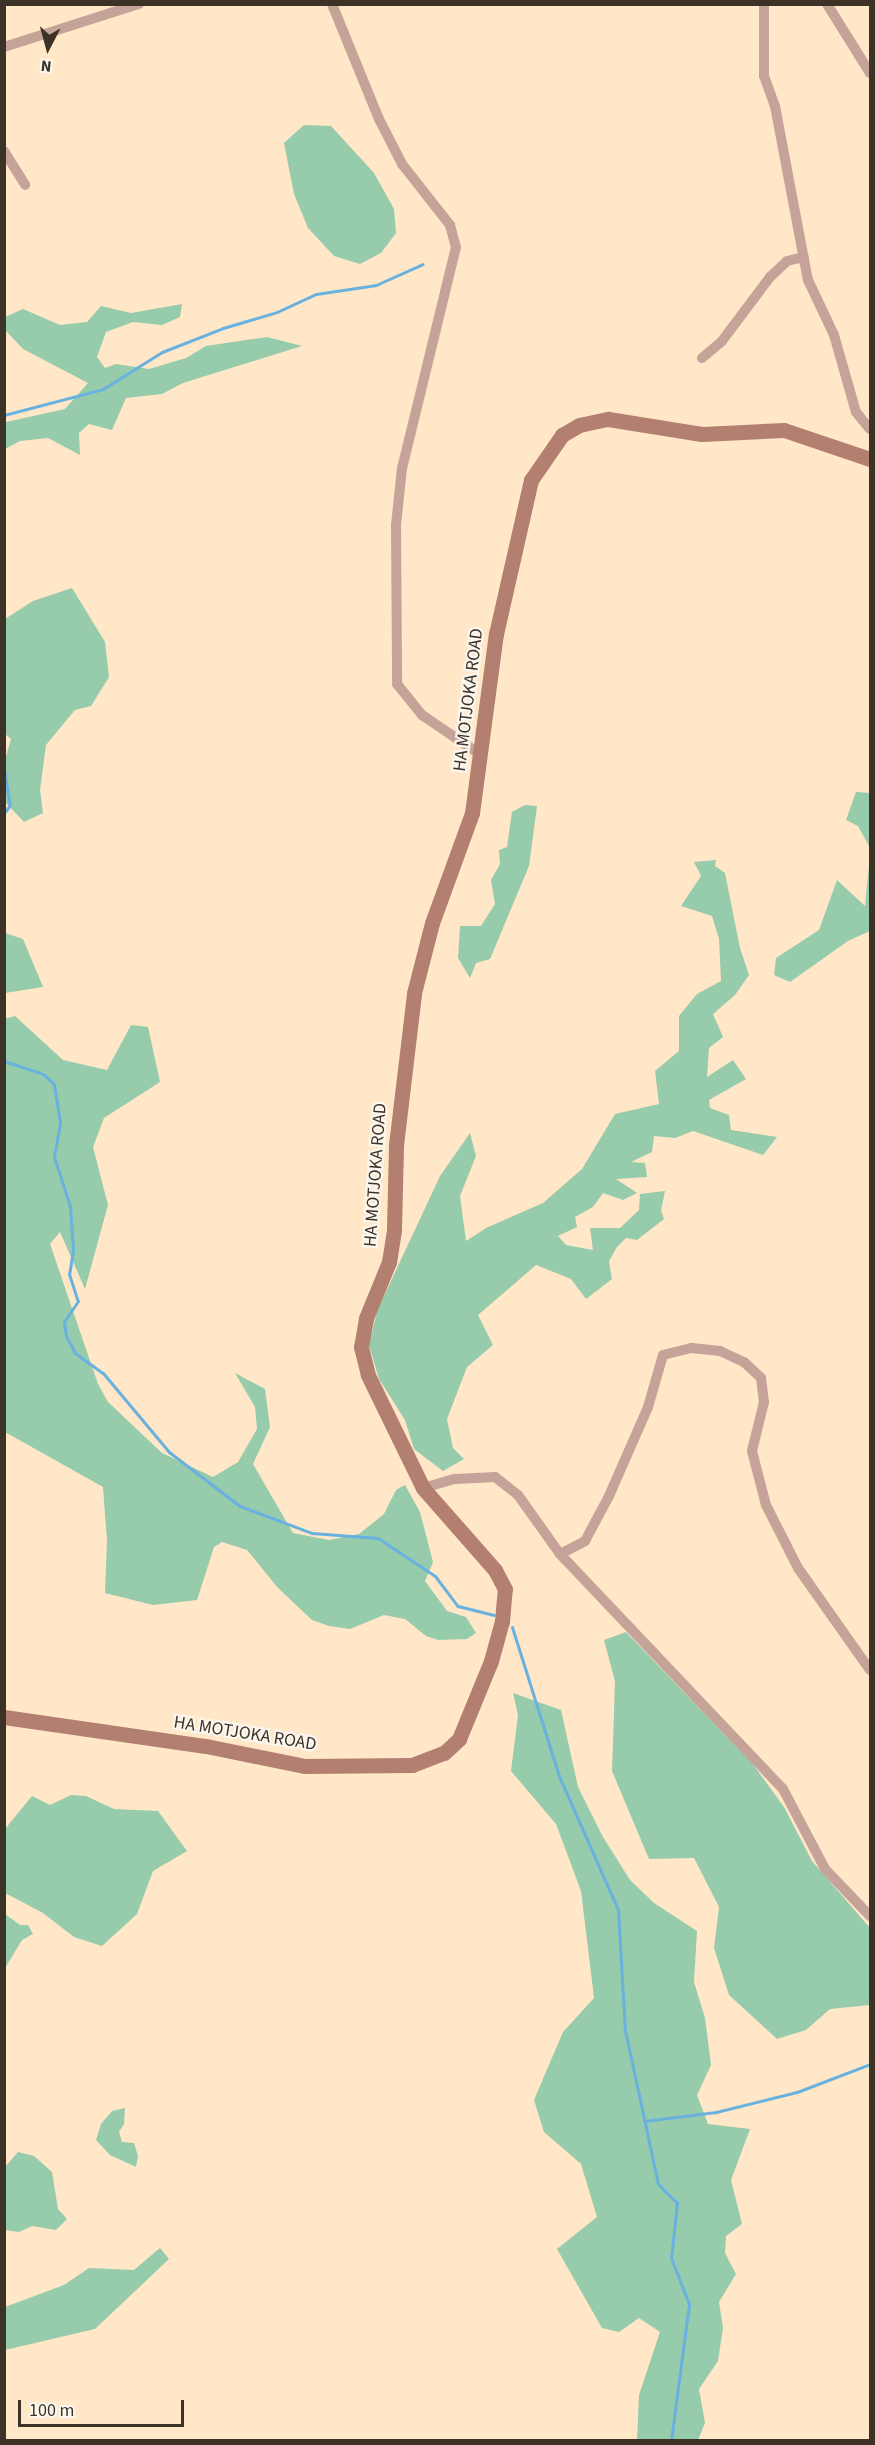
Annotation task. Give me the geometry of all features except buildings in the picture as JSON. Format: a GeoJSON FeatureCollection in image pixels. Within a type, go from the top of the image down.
{"type":"FeatureCollection","features":[{"type":"Feature","properties":{"kind":"street"},"geometry":{"type":"LineString","coordinates":[[4,47],[139,4]]}},
{"type":"Feature","properties":{"kind":"street"},"geometry":{"type":"LineString","coordinates":[[332,4],[379,119],[402,164],[450,225],[456,247],[402,468],[396,525],[397,684],[422,715],[481,755]]}},
{"type":"Feature","properties":{"kind":"street"},"geometry":{"type":"LineString","coordinates":[[764,4],[764,76],[776,106],[808,280],[834,335],[856,412],[870,429]]}},
{"type":"Feature","properties":{"kind":"street"},"geometry":{"type":"LineString","coordinates":[[827,4],[870,73]]}},
{"type":"Feature","properties":{"kind":"street"},"geometry":{"type":"LineString","coordinates":[[4,151],[25,185]]}},
{"type":"Feature","properties":{"kind":"street"},"geometry":{"type":"LineString","coordinates":[[702,358],[722,341],[770,277],[787,261],[804,257]]}},
{"type":"Feature","properties":{"kind":"street","name":"HA MOTJOKA ROAD"},"geometry":{"type":"LineString","coordinates":[[4,1717],[197,1745],[304,1766],[412,1765],[444,1753],[459,1739],[481,1690],[502,1621],[505,1589],[495,1570],[423,1488],[368,1375],[361,1347],[366,1318],[389,1262],[394,1229],[396,1145],[414,993],[432,923],[463,844],[481,755],[489,675],[513,552],[531,480],[562,435],[608,419],[702,434],[784,430],[870,459]]}},
{"type":"Feature","properties":{"kind":"street"},"geometry":{"type":"LineString","coordinates":[[560,1554],[585,1541],[609,1496],[648,1407],[663,1355],[692,1348],[720,1351],[744,1362],[761,1378],[764,1402],[752,1451],[766,1505],[798,1568],[870,1670]]}},
{"type":"Feature","properties":{"kind":"street"},"geometry":{"type":"LineString","coordinates":[[423,1488],[454,1479],[495,1478],[518,1495],[560,1554],[783,1789],[825,1869],[870,1916]]}},
{"type":"Feature","properties":{"kind":"green space"},"geometry":{"type":"Polygon","coordinates":[[[304,125],[331,126],[374,173],[394,209],[396,233],[381,253],[360,264],[334,256],[308,228],[294,194],[284,143],[304,125]]]}},
{"type":"Feature","properties":{"kind":"green space"},"geometry":{"type":"Polygon","coordinates":[[[182,304],[180,317],[162,325],[133,322],[106,332],[97,357],[105,368],[116,364],[149,369],[186,358],[206,346],[267,337],[302,346],[183,383],[162,394],[126,398],[112,430],[89,424],[79,433],[80,455],[48,438],[20,441],[5,449],[6,422],[65,409],[88,383],[23,349],[5,330],[5,317],[23,309],[60,325],[87,322],[101,306],[131,313],[182,304]]]}},
{"type":"Feature","properties":{"kind":"green space"},"geometry":{"type":"Polygon","coordinates":[[[72,588],[105,642],[109,677],[91,706],[75,710],[46,745],[40,790],[43,813],[24,822],[5,802],[5,760],[11,739],[5,734],[5,619],[33,601],[72,588]]]}},
{"type":"Feature","properties":{"kind":"green space"},"geometry":{"type":"Polygon","coordinates":[[[856,792],[870,793],[870,848],[858,826],[846,820],[856,792]]]}},
{"type":"Feature","properties":{"kind":"green space"},"geometry":{"type":"Polygon","coordinates":[[[525,805],[537,806],[529,866],[490,959],[476,963],[470,978],[458,958],[460,926],[481,926],[495,904],[491,880],[500,864],[499,850],[507,847],[512,812],[525,805]]]}},
{"type":"Feature","properties":{"kind":"green space"},"geometry":{"type":"Polygon","coordinates":[[[870,855],[870,931],[848,941],[790,982],[774,975],[776,958],[819,930],[837,880],[865,906],[870,855]]]}},
{"type":"Feature","properties":{"kind":"green space"},"geometry":{"type":"Polygon","coordinates":[[[716,860],[715,866],[725,873],[740,948],[749,975],[735,995],[713,1014],[723,1037],[709,1048],[707,1077],[733,1060],[746,1079],[709,1100],[710,1108],[729,1115],[731,1130],[777,1137],[763,1155],[693,1131],[675,1138],[654,1136],[652,1152],[631,1162],[645,1163],[647,1177],[616,1179],[637,1193],[623,1200],[603,1193],[593,1207],[575,1217],[577,1227],[558,1236],[566,1245],[593,1250],[590,1228],[620,1228],[639,1210],[640,1194],[665,1191],[661,1210],[664,1219],[637,1240],[626,1238],[617,1247],[609,1261],[612,1279],[586,1299],[571,1279],[536,1265],[478,1315],[493,1345],[467,1367],[447,1419],[453,1448],[464,1459],[443,1471],[414,1449],[405,1420],[379,1379],[369,1345],[377,1311],[440,1176],[470,1133],[476,1156],[460,1196],[466,1241],[486,1228],[543,1203],[582,1169],[615,1114],[659,1104],[655,1071],[679,1051],[679,1016],[697,994],[721,981],[719,939],[712,916],[681,906],[701,876],[694,862],[716,860]]]}},
{"type":"Feature","properties":{"kind":"green space"},"geometry":{"type":"Polygon","coordinates":[[[5,933],[23,939],[43,987],[5,993],[5,933]]]}},
{"type":"Feature","properties":{"kind":"green space"},"geometry":{"type":"Polygon","coordinates":[[[15,1016],[63,1060],[107,1070],[131,1025],[148,1027],[160,1082],[104,1118],[93,1147],[108,1205],[85,1289],[60,1232],[50,1244],[98,1384],[108,1402],[162,1453],[213,1477],[238,1462],[257,1429],[255,1407],[235,1373],[265,1389],[270,1427],[253,1464],[293,1533],[329,1540],[359,1534],[384,1514],[396,1490],[405,1485],[420,1512],[433,1562],[425,1581],[447,1611],[466,1617],[476,1633],[467,1639],[438,1640],[426,1636],[405,1619],[384,1615],[350,1629],[329,1626],[312,1620],[278,1588],[247,1550],[222,1542],[214,1547],[197,1600],[153,1605],[105,1593],[107,1541],[103,1487],[5,1432],[4,1019],[15,1016]]]}},
{"type":"Feature","properties":{"kind":"green space"},"geometry":{"type":"Polygon","coordinates":[[[626,1632],[752,1763],[784,1807],[812,1861],[870,1928],[870,2005],[830,2009],[806,2030],[777,2039],[729,1995],[714,1948],[719,1907],[694,1858],[649,1859],[612,1771],[615,1681],[604,1640],[626,1632]]]}},
{"type":"Feature","properties":{"kind":"green space"},"geometry":{"type":"Polygon","coordinates":[[[513,1693],[561,1710],[578,1787],[603,1837],[630,1880],[654,1903],[697,1931],[694,1982],[705,2018],[711,2065],[697,2095],[708,2124],[750,2129],[731,2180],[742,2224],[726,2236],[725,2253],[736,2274],[719,2302],[723,2328],[718,2361],[699,2389],[705,2423],[698,2440],[637,2440],[639,2395],[660,2332],[639,2318],[619,2332],[602,2328],[557,2249],[597,2217],[581,2164],[544,2132],[534,2100],[563,2032],[594,1998],[581,1891],[556,1824],[511,1771],[518,1715],[513,1693]]]}},
{"type":"Feature","properties":{"kind":"green space"},"geometry":{"type":"Polygon","coordinates":[[[71,1795],[86,1796],[114,1809],[158,1811],[187,1851],[153,1871],[137,1914],[102,1946],[74,1937],[43,1913],[5,1893],[5,1829],[32,1796],[50,1805],[71,1795]]]}},
{"type":"Feature","properties":{"kind":"green space"},"geometry":{"type":"Polygon","coordinates":[[[5,1914],[20,1925],[28,1925],[33,1934],[22,1940],[5,1968],[5,1914]]]}},
{"type":"Feature","properties":{"kind":"green space"},"geometry":{"type":"Polygon","coordinates":[[[125,2108],[124,2124],[119,2132],[122,2142],[134,2143],[138,2156],[136,2167],[110,2155],[96,2140],[101,2124],[112,2111],[125,2108]]]}},
{"type":"Feature","properties":{"kind":"green space"},"geometry":{"type":"Polygon","coordinates":[[[18,2152],[34,2156],[52,2172],[58,2209],[67,2219],[56,2230],[32,2226],[19,2232],[5,2230],[5,2167],[18,2152]]]}},
{"type":"Feature","properties":{"kind":"green space"},"geometry":{"type":"Polygon","coordinates":[[[160,2248],[169,2259],[95,2329],[5,2350],[5,2307],[64,2285],[89,2268],[134,2270],[160,2248]]]}},
{"type":"Feature","properties":{"kind":"waterway"},"geometry":{"type":"LineString","coordinates":[[4,415],[103,389],[162,352],[223,328],[277,312],[316,294],[376,285],[423,264]]}},
{"type":"Feature","properties":{"kind":"waterway"},"geometry":{"type":"LineString","coordinates":[[4,769],[10,805],[4,813]]}},
{"type":"Feature","properties":{"kind":"waterway"},"geometry":{"type":"LineString","coordinates":[[4,1061],[43,1074],[54,1084],[60,1123],[54,1157],[70,1206],[73,1250],[69,1274],[78,1301],[64,1322],[66,1336],[75,1353],[103,1373],[169,1452],[240,1506],[312,1533],[378,1538],[435,1576],[458,1606],[494,1615]]}},
{"type":"Feature","properties":{"kind":"waterway"},"geometry":{"type":"LineString","coordinates":[[512,1627],[559,1776],[618,1910],[625,2030],[658,2184],[677,2203],[671,2258],[689,2304],[671,2440]]}},
{"type":"Feature","properties":{"kind":"waterway"},"geometry":{"type":"LineString","coordinates":[[644,2121],[716,2112],[797,2092],[870,2064]]}}]}
